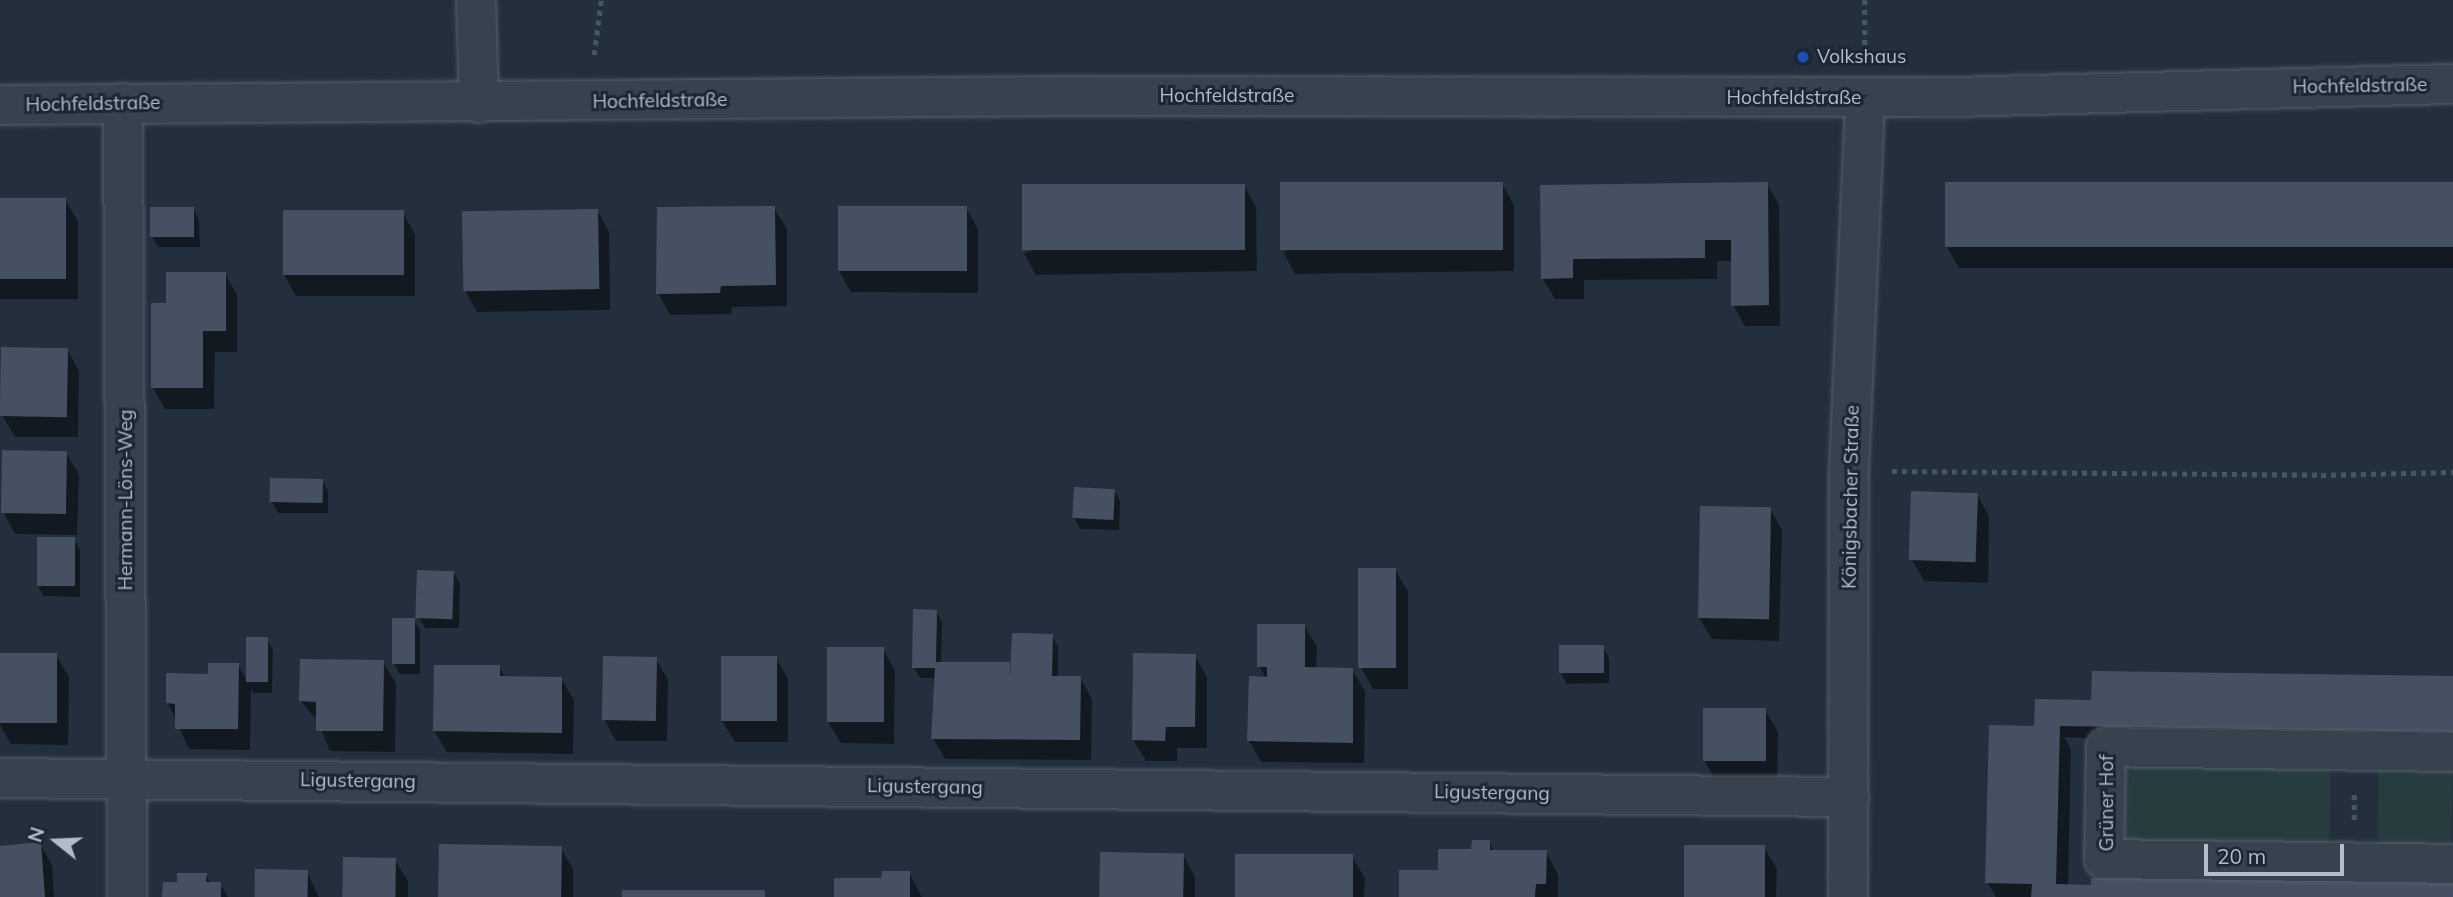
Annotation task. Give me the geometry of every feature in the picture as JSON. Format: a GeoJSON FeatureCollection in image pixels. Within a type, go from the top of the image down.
{"type":"FeatureCollection","features":[{"type":"Feature","properties":{"kind":"street"},"geometry":{"type":"LineString","coordinates":[[476,0],[479,103]]}},
{"type":"Feature","properties":{"kind":"street","name":"Hochfeldstraße"},"geometry":{"type":"LineString","coordinates":[[0,105],[1395,95],[1865,97],[2453,84]]}},
{"type":"Feature","properties":{"kind":"street","name":"Königsbacher Straße"},"geometry":{"type":"LineString","coordinates":[[1848,897],[1849,470],[1865,97]]}},
{"type":"Feature","properties":{"kind":"street","name":"Hermann-Löns-Weg"},"geometry":{"type":"LineString","coordinates":[[123,103],[127,897]]}},
{"type":"Feature","properties":{"kind":"street","name":"Grüner Hof"},"geometry":{"type":"LineString","coordinates":[[2453,752],[2106,747],[2104,859],[2453,864]]}},
{"type":"Feature","properties":{"kind":"street","name":"Ligustergang"},"geometry":{"type":"LineString","coordinates":[[0,778],[1849,797]]}},
{"type":"Feature","properties":{"kind":"path"},"geometry":{"type":"LineString","coordinates":[[587,101],[601,0]]}},
{"type":"Feature","properties":{"kind":"path"},"geometry":{"type":"LineString","coordinates":[[1865,0],[1865,97]]}},
{"type":"Feature","properties":{"kind":"path"},"geometry":{"type":"LineString","coordinates":[[1849,470],[2321,475],[2453,472]]}},
{"type":"Feature","properties":{"kind":"path"},"geometry":{"type":"LineString","coordinates":[[2353,863],[2355,751]]}},
{"type":"Feature","properties":{"kind":"green space"},"geometry":{"type":"Polygon","coordinates":[[[2106,747],[2331,751],[2329,863],[2104,859],[2106,747]]]}},
{"type":"Feature","properties":{"kind":"green space"},"geometry":{"type":"Polygon","coordinates":[[[2379,751],[2453,752],[2451,864],[2377,863],[2379,751]]]}},
{"type":"Feature","properties":{"kind":"building"},"geometry":{"type":"Polygon","coordinates":[[[1280,182],[1503,182],[1503,250],[1280,250],[1280,182]]]}},
{"type":"Feature","properties":{"kind":"building"},"geometry":{"type":"Polygon","coordinates":[[[1768,182],[1769,305],[1731,306],[1731,240],[1705,240],[1705,258],[1573,259],[1573,278],[1541,279],[1540,185],[1768,182]]]}},
{"type":"Feature","properties":{"kind":"building"},"geometry":{"type":"Polygon","coordinates":[[[1945,182],[2453,182],[2453,247],[1945,247],[1945,182]]]}},
{"type":"Feature","properties":{"kind":"building"},"geometry":{"type":"Polygon","coordinates":[[[1022,184],[1245,184],[1245,250],[1022,250],[1022,184]]]}},
{"type":"Feature","properties":{"kind":"building"},"geometry":{"type":"Polygon","coordinates":[[[0,198],[66,198],[66,279],[0,279],[0,198]]]}},
{"type":"Feature","properties":{"kind":"building"},"geometry":{"type":"Polygon","coordinates":[[[775,206],[776,285],[721,286],[720,293],[656,294],[657,207],[775,206]]]}},
{"type":"Feature","properties":{"kind":"building"},"geometry":{"type":"Polygon","coordinates":[[[838,206],[967,206],[967,271],[838,271],[838,206]]]}},
{"type":"Feature","properties":{"kind":"building"},"geometry":{"type":"Polygon","coordinates":[[[150,207],[194,207],[194,237],[150,237],[150,207]]]}},
{"type":"Feature","properties":{"kind":"building"},"geometry":{"type":"Polygon","coordinates":[[[598,209],[599,289],[463,291],[462,211],[598,209]]]}},
{"type":"Feature","properties":{"kind":"building"},"geometry":{"type":"Polygon","coordinates":[[[283,210],[404,210],[404,275],[283,275],[283,210]]]}},
{"type":"Feature","properties":{"kind":"building"},"geometry":{"type":"Polygon","coordinates":[[[166,272],[226,272],[226,331],[203,331],[203,388],[151,388],[151,303],[166,303],[166,272]]]}},
{"type":"Feature","properties":{"kind":"building"},"geometry":{"type":"Polygon","coordinates":[[[1,347],[68,348],[67,417],[0,416],[1,347]]]}},
{"type":"Feature","properties":{"kind":"building"},"geometry":{"type":"Polygon","coordinates":[[[2,450],[67,451],[66,514],[1,513],[2,450]]]}},
{"type":"Feature","properties":{"kind":"building"},"geometry":{"type":"Polygon","coordinates":[[[270,478],[323,479],[323,503],[270,502],[270,478]]]}},
{"type":"Feature","properties":{"kind":"building"},"geometry":{"type":"Polygon","coordinates":[[[1074,487],[1115,489],[1113,520],[1072,518],[1074,487]]]}},
{"type":"Feature","properties":{"kind":"building"},"geometry":{"type":"Polygon","coordinates":[[[1911,491],[1978,493],[1976,562],[1909,560],[1911,491]]]}},
{"type":"Feature","properties":{"kind":"building"},"geometry":{"type":"Polygon","coordinates":[[[1700,506],[1771,507],[1769,619],[1698,618],[1700,506]]]}},
{"type":"Feature","properties":{"kind":"building"},"geometry":{"type":"Polygon","coordinates":[[[37,537],[75,537],[75,586],[37,586],[37,537]]]}},
{"type":"Feature","properties":{"kind":"building"},"geometry":{"type":"Polygon","coordinates":[[[1358,568],[1396,568],[1396,668],[1358,668],[1358,568]]]}},
{"type":"Feature","properties":{"kind":"building"},"geometry":{"type":"Polygon","coordinates":[[[417,570],[454,571],[452,619],[415,618],[417,570]]]}},
{"type":"Feature","properties":{"kind":"building"},"geometry":{"type":"Polygon","coordinates":[[[913,609],[937,610],[936,662],[1010,662],[1010,677],[1012,633],[1053,634],[1052,676],[1081,676],[1080,740],[931,739],[935,668],[912,668],[913,609]]]}},
{"type":"Feature","properties":{"kind":"building"},"geometry":{"type":"Polygon","coordinates":[[[392,618],[415,618],[415,664],[392,664],[392,618]]]}},
{"type":"Feature","properties":{"kind":"building"},"geometry":{"type":"Polygon","coordinates":[[[1257,624],[1305,624],[1305,667],[1353,668],[1353,743],[1247,741],[1249,676],[1267,677],[1267,667],[1257,667],[1257,624]]]}},
{"type":"Feature","properties":{"kind":"building"},"geometry":{"type":"Polygon","coordinates":[[[246,637],[268,637],[268,682],[246,682],[246,637]]]}},
{"type":"Feature","properties":{"kind":"building"},"geometry":{"type":"Polygon","coordinates":[[[1559,645],[1604,645],[1604,673],[1559,673],[1559,645]]]}},
{"type":"Feature","properties":{"kind":"building"},"geometry":{"type":"Polygon","coordinates":[[[827,647],[884,647],[884,722],[827,722],[827,647]]]}},
{"type":"Feature","properties":{"kind":"building"},"geometry":{"type":"Polygon","coordinates":[[[0,653],[57,653],[57,723],[0,723],[0,653]]]}},
{"type":"Feature","properties":{"kind":"building"},"geometry":{"type":"Polygon","coordinates":[[[1133,653],[1196,654],[1195,727],[1166,727],[1165,741],[1132,740],[1133,653]]]}},
{"type":"Feature","properties":{"kind":"building"},"geometry":{"type":"Polygon","coordinates":[[[603,656],[657,657],[656,721],[602,720],[603,656]]]}},
{"type":"Feature","properties":{"kind":"building"},"geometry":{"type":"Polygon","coordinates":[[[721,656],[777,656],[777,721],[721,721],[721,656]]]}},
{"type":"Feature","properties":{"kind":"building"},"geometry":{"type":"Polygon","coordinates":[[[300,659],[384,660],[383,731],[316,731],[316,702],[299,701],[300,659]]]}},
{"type":"Feature","properties":{"kind":"building"},"geometry":{"type":"Polygon","coordinates":[[[208,663],[239,663],[238,729],[175,729],[175,704],[166,703],[166,673],[208,674],[208,663]]]}},
{"type":"Feature","properties":{"kind":"building"},"geometry":{"type":"Polygon","coordinates":[[[434,665],[500,665],[500,676],[562,677],[562,733],[433,731],[434,665]]]}},
{"type":"Feature","properties":{"kind":"building"},"geometry":{"type":"Polygon","coordinates":[[[2092,671],[2453,676],[2453,732],[2060,726],[2056,884],[2091,885],[2091,878],[2453,883],[2453,897],[2031,897],[2032,884],[1985,883],[1989,725],[2034,726],[2035,699],[2091,700],[2092,671]]]}},
{"type":"Feature","properties":{"kind":"building"},"geometry":{"type":"Polygon","coordinates":[[[1703,708],[1766,708],[1766,761],[1703,761],[1703,708]]]}},
{"type":"Feature","properties":{"kind":"building"},"geometry":{"type":"Polygon","coordinates":[[[1472,840],[1490,840],[1490,850],[1547,850],[1546,884],[1536,884],[1535,897],[1399,897],[1399,870],[1438,870],[1438,849],[1471,849],[1472,840]]]}},
{"type":"Feature","properties":{"kind":"building"},"geometry":{"type":"Polygon","coordinates":[[[41,842],[45,897],[0,897],[0,846],[41,842]]]}},
{"type":"Feature","properties":{"kind":"building"},"geometry":{"type":"Polygon","coordinates":[[[439,844],[562,846],[561,897],[438,897],[439,844]]]}},
{"type":"Feature","properties":{"kind":"building"},"geometry":{"type":"Polygon","coordinates":[[[1684,845],[1765,845],[1765,897],[1684,897],[1684,845]]]}},
{"type":"Feature","properties":{"kind":"building"},"geometry":{"type":"Polygon","coordinates":[[[1100,852],[1184,853],[1183,897],[1099,897],[1100,852]]]}},
{"type":"Feature","properties":{"kind":"building"},"geometry":{"type":"Polygon","coordinates":[[[1235,854],[1353,854],[1353,897],[1235,897],[1235,854]]]}},
{"type":"Feature","properties":{"kind":"building"},"geometry":{"type":"Polygon","coordinates":[[[343,857],[396,858],[395,897],[342,897],[343,857]]]}},
{"type":"Feature","properties":{"kind":"building"},"geometry":{"type":"Polygon","coordinates":[[[255,869],[308,870],[308,897],[255,897],[255,869]]]}},
{"type":"Feature","properties":{"kind":"building"},"geometry":{"type":"Polygon","coordinates":[[[882,871],[910,871],[910,897],[834,897],[834,878],[881,878],[882,871]]]}},
{"type":"Feature","properties":{"kind":"building"},"geometry":{"type":"Polygon","coordinates":[[[177,873],[207,873],[206,882],[221,882],[221,897],[162,897],[163,882],[177,882],[177,873]]]}},
{"type":"Feature","properties":{"kind":"building"},"geometry":{"type":"Polygon","coordinates":[[[622,890],[765,890],[765,897],[622,897],[622,890]]]}},
{"type":"Feature","properties":{"kind":"place","name":"Volkshaus"},"geometry":{"type":"Point","coordinates":[1803,57]}}]}
